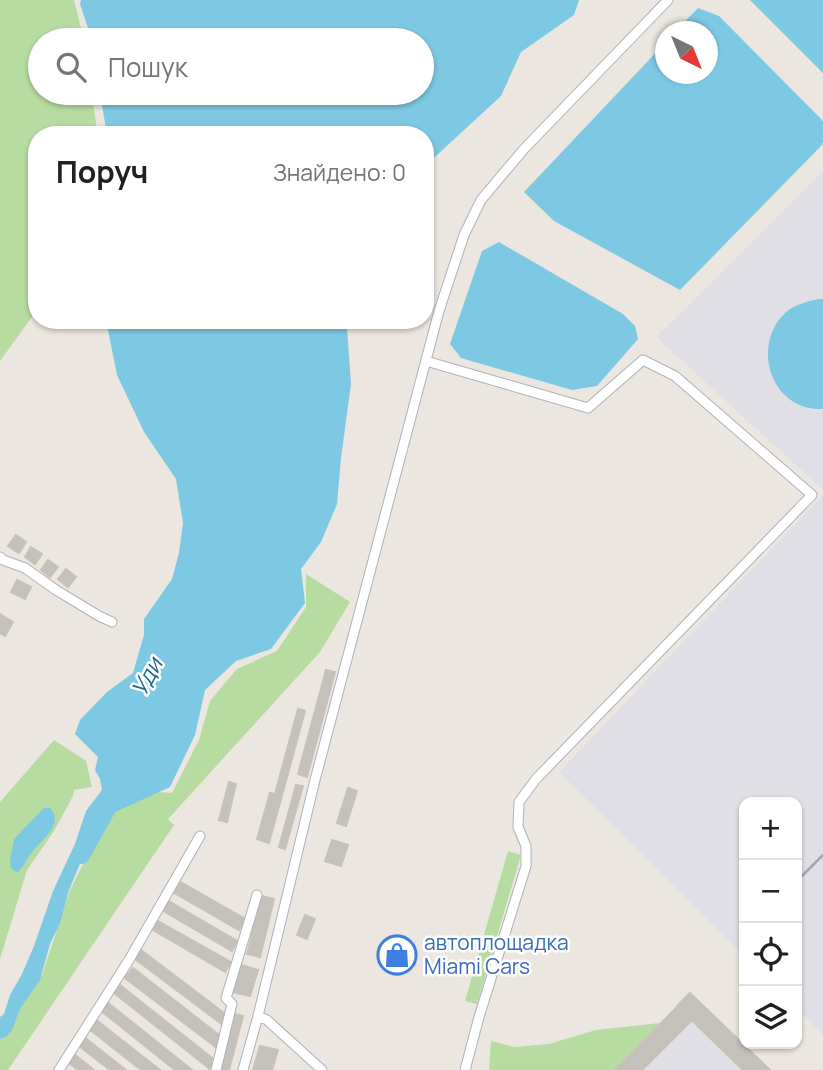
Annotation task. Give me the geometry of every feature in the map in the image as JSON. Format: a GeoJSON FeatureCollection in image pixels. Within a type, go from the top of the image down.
{"type":"FeatureCollection","features":[{"type":"Feature","properties":{"kind":"street"},"geometry":{"type":"LineString","coordinates":[[243,1070],[308,806],[439,311],[464,235],[481,200],[524,149],[668,0]]}},
{"type":"Feature","properties":{"kind":"street"},"geometry":{"type":"LineString","coordinates":[[426,361],[588,408],[643,360],[675,376],[811,495],[536,779],[519,802],[519,827],[526,846],[526,866],[465,1070]]}},
{"type":"Feature","properties":{"kind":"street"},"geometry":{"type":"LineString","coordinates":[[1,561],[24,568],[112,622]]}},
{"type":"Feature","properties":{"kind":"street"},"geometry":{"type":"LineString","coordinates":[[58,1070],[129,960],[200,836]]}},
{"type":"Feature","properties":{"kind":"street"},"geometry":{"type":"LineString","coordinates":[[216,1070],[232,1004],[226,998],[257,895]]}},
{"type":"Feature","properties":{"kind":"street"},"geometry":{"type":"LineString","coordinates":[[258,1016],[267,1020],[321,1070]]}},
{"type":"Feature","properties":{"kind":"shaded area"},"geometry":{"type":"Polygon","coordinates":[[[823,171],[823,490],[656,337],[823,171]]]}},
{"type":"Feature","properties":{"kind":"shaded area"},"geometry":{"type":"Polygon","coordinates":[[[823,495],[823,1035],[802,1014],[802,797],[739,797],[739,951],[559,772],[823,495]]]}},
{"type":"Feature","properties":{"kind":"shaded area"},"geometry":{"type":"Polygon","coordinates":[[[690,993],[739,1040],[739,1049],[749,1049],[771,1070],[611,1070],[690,993]]]}},
{"type":"Feature","properties":{"kind":"green space"},"geometry":{"type":"Polygon","coordinates":[[[0,0],[74,0],[81,28],[28,28],[28,105],[94,105],[96,126],[28,126],[28,322],[0,361],[0,0]]]}},
{"type":"Feature","properties":{"kind":"green space"},"geometry":{"type":"Polygon","coordinates":[[[306,574],[350,602],[320,652],[168,819],[174,825],[8,1070],[0,1070],[0,1039],[42,975],[70,890],[96,838],[127,790],[172,793],[199,740],[210,701],[237,669],[277,651],[306,607],[306,574]]]}},
{"type":"Feature","properties":{"kind":"green space"},"geometry":{"type":"Polygon","coordinates":[[[54,740],[86,761],[92,787],[74,790],[54,831],[27,870],[0,959],[0,802],[54,740]]]}},
{"type":"Feature","properties":{"kind":"green space"},"geometry":{"type":"Polygon","coordinates":[[[508,851],[521,855],[477,1004],[465,1001],[508,851]]]}},
{"type":"Feature","properties":{"kind":"green space"},"geometry":{"type":"Polygon","coordinates":[[[660,1023],[619,1070],[489,1070],[491,1041],[514,1047],[549,1044],[596,1030],[660,1023]]]}},
{"type":"Feature","properties":{"kind":"water"},"geometry":{"type":"Polygon","coordinates":[[[81,0],[579,0],[574,15],[521,52],[501,96],[434,158],[434,126],[106,126],[102,105],[434,105],[434,28],[88,28],[81,0]]]}},
{"type":"Feature","properties":{"kind":"water"},"geometry":{"type":"Polygon","coordinates":[[[750,0],[823,0],[823,73],[750,0]]]}},
{"type":"Feature","properties":{"kind":"water"},"geometry":{"type":"Polygon","coordinates":[[[698,8],[719,16],[823,121],[823,142],[680,290],[554,221],[524,192],[655,54],[655,84],[718,84],[718,21],[686,21],[698,8]]]}},
{"type":"Feature","properties":{"kind":"water"},"geometry":{"type":"Polygon","coordinates":[[[499,242],[623,314],[635,326],[638,339],[597,386],[572,390],[461,358],[450,344],[482,251],[499,242]]]}},
{"type":"Feature","properties":{"kind":"water"},"geometry":{"type":"Polygon","coordinates":[[[823,299],[823,409],[805,407],[791,400],[779,389],[768,359],[774,327],[785,313],[797,305],[823,299]]]}},
{"type":"Feature","properties":{"kind":"water"},"geometry":{"type":"Polygon","coordinates":[[[108,329],[347,329],[351,384],[337,504],[321,542],[301,569],[305,603],[271,649],[236,661],[205,690],[195,735],[170,787],[111,814],[95,828],[69,890],[40,980],[20,1009],[12,1030],[0,1039],[0,1017],[4,1014],[10,995],[34,946],[86,811],[102,790],[95,770],[98,757],[75,734],[80,720],[107,692],[133,673],[144,635],[144,619],[172,579],[179,553],[183,523],[176,479],[144,432],[117,375],[108,329]]]}},
{"type":"Feature","properties":{"kind":"water"},"geometry":{"type":"Polygon","coordinates":[[[44,808],[50,808],[54,814],[53,826],[20,870],[14,871],[10,861],[14,839],[44,808]]]}},
{"type":"Feature","properties":{"kind":"building"},"geometry":{"type":"Polygon","coordinates":[[[16,535],[26,542],[19,553],[8,546],[16,535]]]}},
{"type":"Feature","properties":{"kind":"building"},"geometry":{"type":"Polygon","coordinates":[[[31,547],[42,554],[35,564],[25,557],[31,547]]]}},
{"type":"Feature","properties":{"kind":"building"},"geometry":{"type":"Polygon","coordinates":[[[48,560],[58,567],[50,577],[41,570],[48,560]]]}},
{"type":"Feature","properties":{"kind":"building"},"geometry":{"type":"Polygon","coordinates":[[[66,569],[76,577],[68,587],[58,579],[66,569]]]}},
{"type":"Feature","properties":{"kind":"building"},"geometry":{"type":"Polygon","coordinates":[[[17,580],[31,587],[25,599],[11,592],[17,580]]]}},
{"type":"Feature","properties":{"kind":"building"},"geometry":{"type":"Polygon","coordinates":[[[0,614],[13,622],[5,636],[0,633],[0,614]]]}},
{"type":"Feature","properties":{"kind":"building"},"geometry":{"type":"Polygon","coordinates":[[[326,670],[335,672],[307,777],[298,774],[326,670]]]}},
{"type":"Feature","properties":{"kind":"building"},"geometry":{"type":"Polygon","coordinates":[[[298,709],[305,711],[269,843],[257,839],[270,793],[275,794],[298,709]]]}},
{"type":"Feature","properties":{"kind":"building"},"geometry":{"type":"Polygon","coordinates":[[[229,782],[236,784],[227,822],[219,820],[229,782]]]}},
{"type":"Feature","properties":{"kind":"building"},"geometry":{"type":"Polygon","coordinates":[[[296,785],[303,786],[285,849],[279,847],[296,785]]]}},
{"type":"Feature","properties":{"kind":"building"},"geometry":{"type":"Polygon","coordinates":[[[348,788],[357,791],[346,826],[337,823],[348,788]]]}},
{"type":"Feature","properties":{"kind":"building"},"geometry":{"type":"Polygon","coordinates":[[[332,840],[348,845],[341,866],[325,861],[332,840]]]}},
{"type":"Feature","properties":{"kind":"building"},"geometry":{"type":"Polygon","coordinates":[[[179,881],[245,919],[239,930],[173,892],[179,881]]]}},
{"type":"Feature","properties":{"kind":"building"},"geometry":{"type":"Polygon","coordinates":[[[262,896],[274,899],[260,957],[247,954],[262,896]]]}},
{"type":"Feature","properties":{"kind":"building"},"geometry":{"type":"Polygon","coordinates":[[[167,900],[237,941],[232,951],[162,910],[167,900]]]}},
{"type":"Feature","properties":{"kind":"building"},"geometry":{"type":"Polygon","coordinates":[[[305,915],[315,919],[307,939],[297,935],[305,915]]]}},
{"type":"Feature","properties":{"kind":"building"},"geometry":{"type":"Polygon","coordinates":[[[158,921],[231,962],[225,972],[153,930],[158,921]]]}},
{"type":"Feature","properties":{"kind":"building"},"geometry":{"type":"Polygon","coordinates":[[[141,950],[224,1013],[223,1025],[135,959],[141,950]]]}},
{"type":"Feature","properties":{"kind":"building"},"geometry":{"type":"Polygon","coordinates":[[[241,965],[258,970],[250,996],[233,992],[241,965]]]}},
{"type":"Feature","properties":{"kind":"building"},"geometry":{"type":"Polygon","coordinates":[[[133,968],[219,1035],[217,1048],[125,978],[133,968]]]}},
{"type":"Feature","properties":{"kind":"building"},"geometry":{"type":"Polygon","coordinates":[[[120,985],[212,1058],[210,1069],[114,993],[120,985]]]}},
{"type":"Feature","properties":{"kind":"building"},"geometry":{"type":"Polygon","coordinates":[[[690,993],[739,1040],[739,1049],[748,1049],[770,1070],[743,1070],[677,1006],[690,993]]]}},
{"type":"Feature","properties":{"kind":"building"},"geometry":{"type":"Polygon","coordinates":[[[107,1002],[192,1070],[175,1070],[100,1010],[107,1002]]]}},
{"type":"Feature","properties":{"kind":"building"},"geometry":{"type":"Polygon","coordinates":[[[677,1007],[691,1021],[642,1070],[615,1070],[677,1007]]]}},
{"type":"Feature","properties":{"kind":"building"},"geometry":{"type":"Polygon","coordinates":[[[235,1014],[243,1016],[229,1070],[221,1070],[235,1014]]]}},
{"type":"Feature","properties":{"kind":"building"},"geometry":{"type":"Polygon","coordinates":[[[95,1019],[160,1070],[141,1070],[88,1028],[95,1019]]]}},
{"type":"Feature","properties":{"kind":"building"},"geometry":{"type":"Polygon","coordinates":[[[84,1037],[126,1070],[110,1070],[78,1045],[84,1037]]]}},
{"type":"Feature","properties":{"kind":"building"},"geometry":{"type":"Polygon","coordinates":[[[260,1046],[278,1050],[272,1070],[253,1070],[260,1046]]]}},
{"type":"Feature","properties":{"kind":"building"},"geometry":{"type":"Polygon","coordinates":[[[74,1054],[94,1070],[78,1070],[68,1062],[74,1054]]]}},
{"type":"Feature","properties":{"kind":"waterway","name":"Уди"},"geometry":{"type":"LineString","coordinates":[[81,855],[110,803]]}},
{"type":"Feature","properties":{"kind":"railway"},"geometry":{"type":"LineString","coordinates":[[802,876],[823,855]]}},
{"type":"Feature","properties":{"kind":"place","name":"автоплощадка Miami Cars"},"geometry":{"type":"Point","coordinates":[397,955]}}]}
